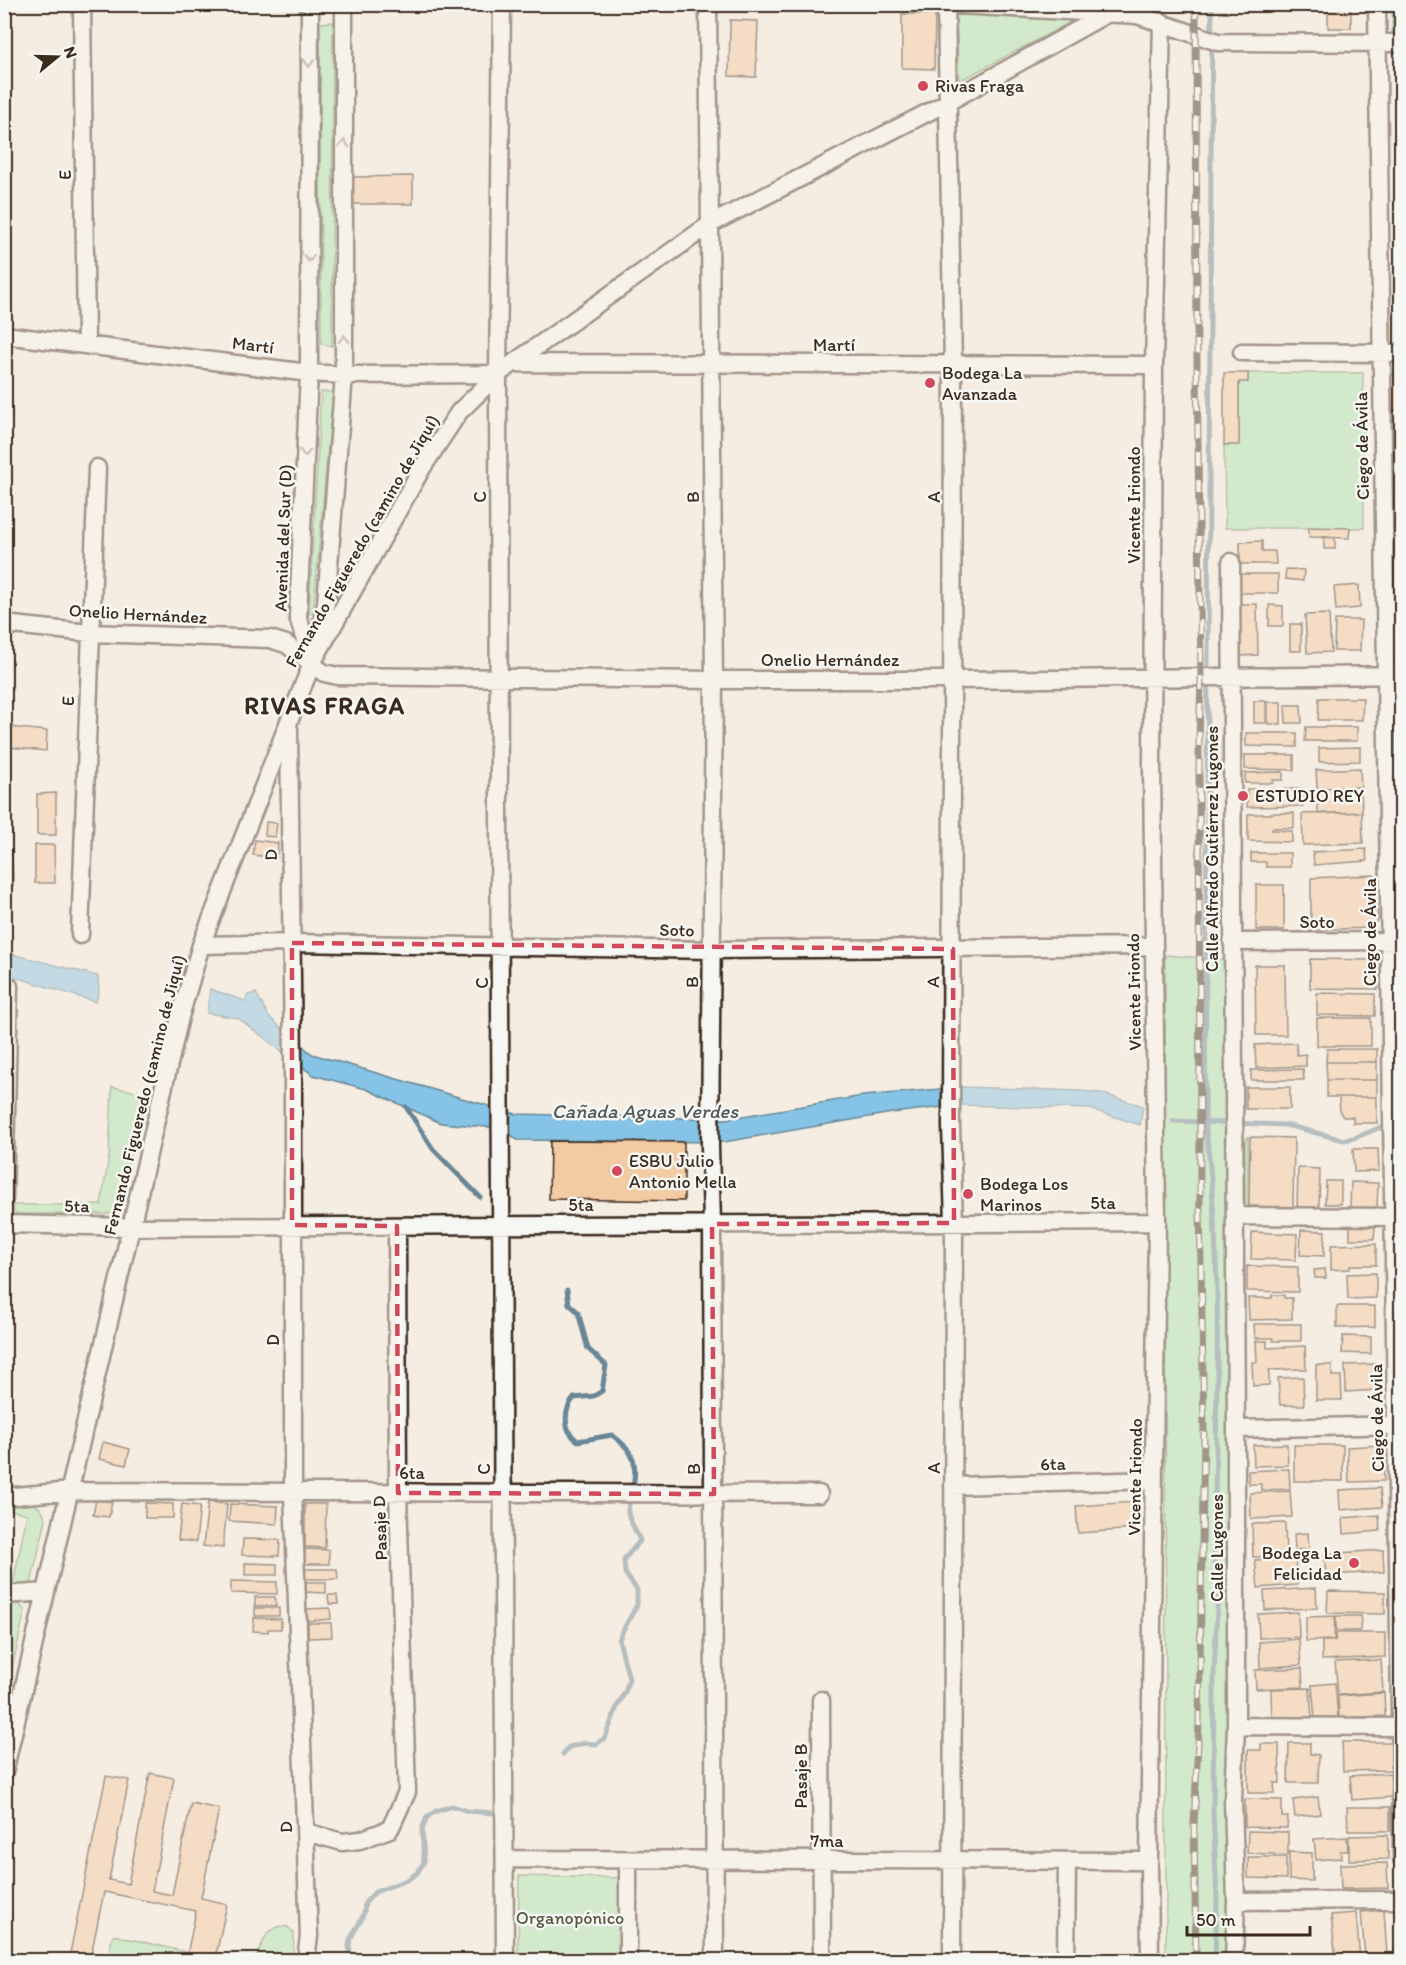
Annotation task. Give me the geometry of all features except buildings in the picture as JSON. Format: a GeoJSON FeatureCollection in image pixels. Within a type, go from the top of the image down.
{"type":"FeatureCollection","features":[{"type":"Feature","properties":{"kind":"street","name":"E"},"geometry":{"type":"LineString","coordinates":[[82,4],[86,344]]}},
{"type":"Feature","properties":{"kind":"street","name":"Avenida del Sur (D)"},"geometry":{"type":"LineString","coordinates":[[310,4],[309,373],[298,617],[312,663]]}},
{"type":"Feature","properties":{"kind":"street"},"geometry":{"type":"LineString","coordinates":[[312,663],[326,603],[344,375],[344,4]]}},
{"type":"Feature","properties":{"kind":"street","name":"C"},"geometry":{"type":"LineString","coordinates":[[502,4],[498,374],[505,1960]]}},
{"type":"Feature","properties":{"kind":"street","name":"B"},"geometry":{"type":"LineString","coordinates":[[708,4],[714,680],[710,1147],[714,1494],[715,1960]]}},
{"type":"Feature","properties":{"kind":"street"},"geometry":{"type":"LineString","coordinates":[[941,4],[1137,15],[1212,41],[1401,43]]}},
{"type":"Feature","properties":{"kind":"street","name":"Ciego de Ávila"},"geometry":{"type":"LineString","coordinates":[[1377,4],[1381,353],[1393,675],[1395,941],[1391,1143],[1397,1216],[1401,1860]]}},
{"type":"Feature","properties":{"kind":"street","name":"A"},"geometry":{"type":"LineString","coordinates":[[946,5],[953,365],[954,680],[951,1127],[954,1223],[952,1960]]}},
{"type":"Feature","properties":{"kind":"street","name":"Fernando Figueredo (camino de Jiquí)"},"geometry":{"type":"LineString","coordinates":[[4,1772],[180,1017],[201,945],[312,663],[422,468],[459,412],[498,374],[709,225],[948,102],[1108,14]]}},
{"type":"Feature","properties":{"kind":"street","name":"Vicente Iriondo"},"geometry":{"type":"LineString","coordinates":[[1150,1960],[1149,1861],[1157,1222],[1152,946],[1154,365],[1162,22]]}},
{"type":"Feature","properties":{"kind":"street","name":"Martí"},"geometry":{"type":"LineString","coordinates":[[4,334],[309,373],[344,375],[498,374]]}},
{"type":"Feature","properties":{"kind":"street"},"geometry":{"type":"LineString","coordinates":[[1242,352],[1401,353]]}},
{"type":"Feature","properties":{"kind":"street","name":"Martí"},"geometry":{"type":"LineString","coordinates":[[514,363],[1154,365]]}},
{"type":"Feature","properties":{"kind":"street","name":"E"},"geometry":{"type":"LineString","coordinates":[[80,935],[89,633],[97,468]]}},
{"type":"Feature","properties":{"kind":"street","name":"Calle Alfredo Gutiérrez Lugones"},"geometry":{"type":"LineString","coordinates":[[1231,562],[1227,678],[1234,1136]]}},
{"type":"Feature","properties":{"kind":"street"},"geometry":{"type":"LineString","coordinates":[[326,603],[332,609],[345,605]]}},
{"type":"Feature","properties":{"kind":"street"},"geometry":{"type":"LineString","coordinates":[[270,639],[291,631],[298,617]]}},
{"type":"Feature","properties":{"kind":"street","name":"Onelio Hernández"},"geometry":{"type":"LineString","coordinates":[[4,624],[89,633],[270,639],[286,644],[324,673],[338,676],[954,680],[1393,675]]}},
{"type":"Feature","properties":{"kind":"street","name":"D"},"geometry":{"type":"LineString","coordinates":[[289,720],[293,1063],[293,1492],[309,1936],[306,1960]]}},
{"type":"Feature","properties":{"kind":"street","name":"Soto"},"geometry":{"type":"LineString","coordinates":[[1232,942],[1395,941]]}},
{"type":"Feature","properties":{"kind":"street","name":"Soto"},"geometry":{"type":"LineString","coordinates":[[201,945],[291,943],[712,950],[1152,946]]}},
{"type":"Feature","properties":{"kind":"street"},"geometry":{"type":"LineString","coordinates":[[4,1198],[9,986]]}},
{"type":"Feature","properties":{"kind":"street","name":"Calle Lugones"},"geometry":{"type":"LineString","coordinates":[[1234,1136],[1236,1429],[1234,1960]]}},
{"type":"Feature","properties":{"kind":"street"},"geometry":{"type":"LineString","coordinates":[[1235,1216],[1397,1216]]}},
{"type":"Feature","properties":{"kind":"street","name":"5ta"},"geometry":{"type":"LineString","coordinates":[[4,1224],[131,1227],[1157,1222]]}},
{"type":"Feature","properties":{"kind":"street","name":"Pasaje D"},"geometry":{"type":"LineString","coordinates":[[306,1832],[342,1842],[360,1840],[390,1828],[408,1792],[398,1493],[397,1226]]}},
{"type":"Feature","properties":{"kind":"street"},"geometry":{"type":"LineString","coordinates":[[1236,1429],[1399,1425]]}},
{"type":"Feature","properties":{"kind":"street","name":"6ta"},"geometry":{"type":"LineString","coordinates":[[953,1486],[1154,1480]]}},
{"type":"Feature","properties":{"kind":"street","name":"6ta"},"geometry":{"type":"LineString","coordinates":[[4,1497],[70,1491],[819,1494]]}},
{"type":"Feature","properties":{"kind":"street"},"geometry":{"type":"LineString","coordinates":[[4,1595],[46,1592]]}},
{"type":"Feature","properties":{"kind":"street","name":"Pasaje B"},"geometry":{"type":"LineString","coordinates":[[820,1700],[822,1960]]}},
{"type":"Feature","properties":{"kind":"street"},"geometry":{"type":"LineString","coordinates":[[1236,1726],[1401,1727]]}},
{"type":"Feature","properties":{"kind":"street","name":"7ma"},"geometry":{"type":"LineString","coordinates":[[505,1859],[1149,1861]]}},
{"type":"Feature","properties":{"kind":"street"},"geometry":{"type":"LineString","coordinates":[[628,1860],[628,1960]]}},
{"type":"Feature","properties":{"kind":"street"},"geometry":{"type":"LineString","coordinates":[[1066,1960],[1067,1861]]}},
{"type":"Feature","properties":{"kind":"street"},"geometry":{"type":"LineString","coordinates":[[1236,1901],[1401,1900]]}},
{"type":"Feature","properties":{"kind":"highlighted area"},"geometry":{"type":"Polygon","coordinates":[[[292,943],[953,949],[954,1223],[712,1224],[714,1494],[398,1493],[397,1226],[292,1225],[292,943]]]}},
{"type":"Feature","properties":{"kind":"green space"},"geometry":{"type":"Polygon","coordinates":[[[1392,5],[1401,5],[1401,32],[1392,32],[1392,5]]]}},
{"type":"Feature","properties":{"kind":"green space"},"geometry":{"type":"Polygon","coordinates":[[[956,13],[1073,21],[959,81],[956,13]]]}},
{"type":"Feature","properties":{"kind":"green space"},"geometry":{"type":"Polygon","coordinates":[[[333,22],[332,346],[321,344],[320,23],[333,22]]]}},
{"type":"Feature","properties":{"kind":"green space"},"geometry":{"type":"Polygon","coordinates":[[[1248,373],[1363,373],[1364,528],[1225,528],[1224,445],[1239,444],[1239,382],[1248,382],[1248,373]]]}},
{"type":"Feature","properties":{"kind":"green space"},"geometry":{"type":"Polygon","coordinates":[[[321,392],[333,392],[313,613],[309,614],[321,392]]]}},
{"type":"Feature","properties":{"kind":"green space"},"geometry":{"type":"Polygon","coordinates":[[[1165,955],[1226,960],[1228,1960],[1166,1960],[1165,955]]]}},
{"type":"Feature","properties":{"kind":"green space"},"geometry":{"type":"Polygon","coordinates":[[[112,1087],[144,1093],[117,1210],[108,1214],[18,1214],[14,1212],[13,1205],[101,1205],[109,1156],[112,1087]]]}},
{"type":"Feature","properties":{"kind":"green space"},"geometry":{"type":"Polygon","coordinates":[[[1248,1137],[1248,1207],[1292,1209],[1248,1211],[1245,1207],[1245,1141],[1248,1137]]]}},
{"type":"Feature","properties":{"kind":"green space"},"geometry":{"type":"Polygon","coordinates":[[[5,1501],[30,1503],[44,1513],[46,1520],[30,1587],[19,1588],[13,1584],[27,1514],[5,1509],[5,1501]]]}},
{"type":"Feature","properties":{"kind":"green space"},"geometry":{"type":"Polygon","coordinates":[[[12,1602],[20,1605],[25,1611],[5,1699],[5,1603],[12,1602]]]}},
{"type":"Feature","properties":{"kind":"green space","name":"Organopónico"},"geometry":{"type":"Polygon","coordinates":[[[519,1876],[622,1878],[621,1960],[518,1960],[519,1876]]]}},
{"type":"Feature","properties":{"kind":"green space"},"geometry":{"type":"Polygon","coordinates":[[[280,1926],[288,1927],[294,1933],[293,1960],[254,1960],[268,1932],[280,1926]]]}},
{"type":"Feature","properties":{"kind":"green space"},"geometry":{"type":"Polygon","coordinates":[[[113,1935],[183,1951],[181,1960],[107,1960],[113,1935]]]}},
{"type":"Feature","properties":{"kind":"water"},"geometry":{"type":"Polygon","coordinates":[[[4,952],[98,976],[99,992],[96,1002],[5,974],[4,952]]]}},
{"type":"Feature","properties":{"kind":"water"},"geometry":{"type":"Polygon","coordinates":[[[210,989],[245,1001],[248,995],[256,993],[269,1017],[312,1054],[516,1114],[725,1119],[863,1096],[962,1087],[1082,1091],[1100,1093],[1143,1106],[1140,1125],[1090,1109],[960,1105],[892,1113],[724,1142],[517,1140],[508,1132],[497,1128],[441,1123],[366,1089],[313,1075],[238,1018],[207,1013],[210,989]]]}},
{"type":"Feature","properties":{"kind":"waterway"},"geometry":{"type":"LineString","coordinates":[[1212,4],[1205,1124],[1215,1233],[1217,1288],[1214,1563],[1218,1590],[1214,1673],[1213,1812],[1217,1898],[1215,1960]]}},
{"type":"Feature","properties":{"kind":"waterway"},"geometry":{"type":"LineString","coordinates":[[406,1107],[433,1149],[480,1197]]}},
{"type":"Feature","properties":{"kind":"waterway","name":"Cañada Aguas Verdes"},"geometry":{"type":"LineString","coordinates":[[1173,1121],[1286,1125],[1344,1140],[1379,1128],[1402,1131]]}},
{"type":"Feature","properties":{"kind":"waterway"},"geometry":{"type":"LineString","coordinates":[[563,1754],[569,1747],[585,1743],[596,1744],[605,1738],[625,1692],[629,1679],[619,1640],[637,1605],[637,1590],[625,1573],[624,1559],[640,1541],[628,1515],[635,1474],[635,1466],[630,1453],[612,1435],[578,1441],[567,1426],[566,1415],[574,1398],[594,1396],[602,1391],[606,1365],[588,1349],[578,1312],[569,1304],[567,1290]]}},
{"type":"Feature","properties":{"kind":"waterway"},"geometry":{"type":"LineString","coordinates":[[353,1960],[349,1948],[350,1940],[363,1916],[365,1903],[375,1892],[407,1880],[417,1873],[424,1862],[422,1830],[427,1817],[436,1811],[453,1806],[467,1811],[493,1813]]}},
{"type":"Feature","properties":{"kind":"railway"},"geometry":{"type":"LineString","coordinates":[[1196,4],[1201,678],[1199,740],[1200,1207],[1204,1432],[1199,1722],[1194,1824],[1196,1960]]}},
{"type":"Feature","properties":{"kind":"place","name":"Rivas Fraga"},"geometry":{"type":"Point","coordinates":[923,86]}},
{"type":"Feature","properties":{"kind":"place","name":"Bodega La Avanzada"},"geometry":{"type":"Point","coordinates":[930,383]}},
{"type":"Feature","properties":{"kind":"place","name":"ESTUDIO REY"},"geometry":{"type":"Point","coordinates":[1243,796]}},
{"type":"Feature","properties":{"kind":"place","name":"ESBU Julio Antonio Mella"},"geometry":{"type":"Point","coordinates":[617,1171]}},
{"type":"Feature","properties":{"kind":"place","name":"Bodega Los Marinos"},"geometry":{"type":"Point","coordinates":[968,1194]}},
{"type":"Feature","properties":{"kind":"place","name":"Bodega La Felicidad"},"geometry":{"type":"Point","coordinates":[1354,1563]}},
{"type":"Feature","properties":{"kind":"district","name":"RIVAS FRAGA"},"geometry":{"type":"Point","coordinates":[325,706]}}]}
